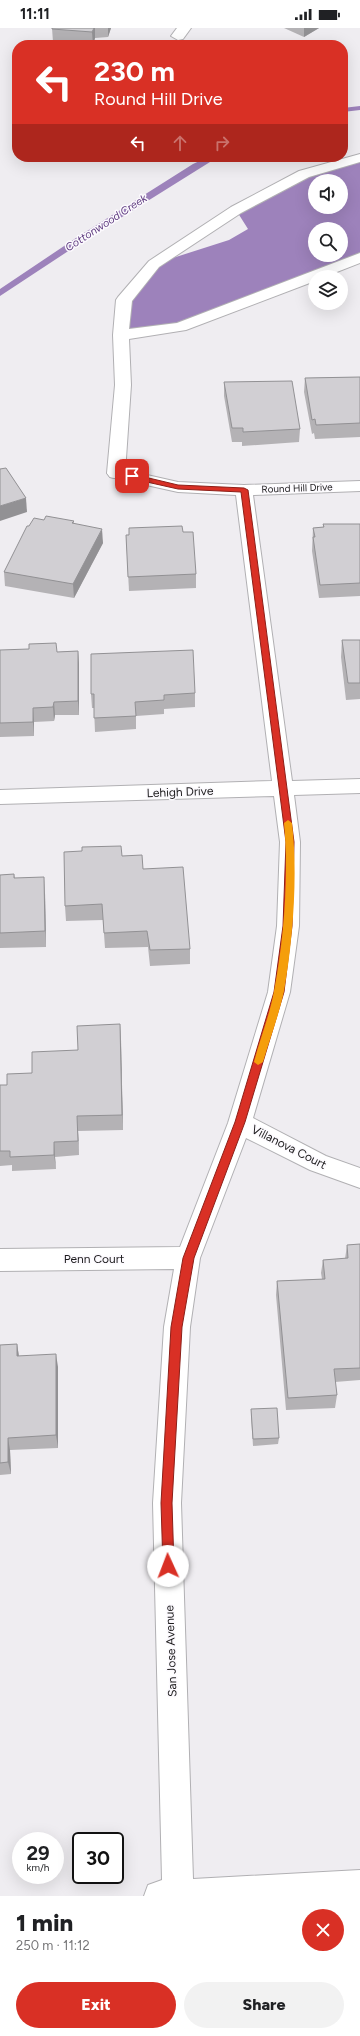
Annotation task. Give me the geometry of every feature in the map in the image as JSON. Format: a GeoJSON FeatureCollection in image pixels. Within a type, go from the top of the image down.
{"type":"FeatureCollection","features":[{"type":"Feature","properties":{"kind":"street"},"geometry":{"type":"LineString","coordinates":[[348,161],[360,158]]}},
{"type":"Feature","properties":{"kind":"street"},"geometry":{"type":"LineString","coordinates":[[346,162],[304,174],[236,210],[154,264],[124,300],[121,336],[180,327],[360,258]]}},
{"type":"Feature","properties":{"kind":"street","name":"Round Hill Drive"},"geometry":{"type":"LineString","coordinates":[[121,336],[123,385],[116,473],[178,487],[244,490],[360,486]]}},
{"type":"Feature","properties":{"kind":"street","name":"San Jose Avenue"},"geometry":{"type":"LineString","coordinates":[[172,1896],[167,1503],[177,1327],[188,1258],[240,1122],[279,992],[287,934],[290,842],[244,490]]}},
{"type":"Feature","properties":{"kind":"street","name":"Lehigh Drive"},"geometry":{"type":"LineString","coordinates":[[0,797],[360,786]]}},
{"type":"Feature","properties":{"kind":"street","name":"Villanova Court"},"geometry":{"type":"LineString","coordinates":[[240,1122],[318,1164],[360,1178]]}},
{"type":"Feature","properties":{"kind":"street","name":"Penn Court"},"geometry":{"type":"LineString","coordinates":[[0,1260],[188,1258]]}},
{"type":"Feature","properties":{"kind":"street"},"geometry":{"type":"LineString","coordinates":[[172,1896],[360,1885]]}},
{"type":"Feature","properties":{"kind":"shaded area"},"geometry":{"type":"Polygon","coordinates":[[[360,158],[360,258],[329,270],[308,270],[308,278],[180,327],[121,335],[124,300],[154,264],[229,240],[248,229],[236,210],[304,174],[360,158]]]}},
{"type":"Feature","properties":{"kind":"building"},"geometry":{"type":"Polygon","coordinates":[[[52,28],[94,28],[92,32],[52,28]]]}},
{"type":"Feature","properties":{"kind":"building"},"geometry":{"type":"Polygon","coordinates":[[[360,377],[360,423],[316,425],[315,419],[312,420],[305,378],[360,377]]]}},
{"type":"Feature","properties":{"kind":"building"},"geometry":{"type":"Polygon","coordinates":[[[292,381],[300,429],[243,432],[243,428],[232,428],[224,382],[292,381]]]}},
{"type":"Feature","properties":{"kind":"building"},"geometry":{"type":"Polygon","coordinates":[[[6,468],[26,498],[0,506],[0,469],[6,468]]]}},
{"type":"Feature","properties":{"kind":"building"},"geometry":{"type":"Polygon","coordinates":[[[46,516],[74,521],[72,523],[102,529],[73,584],[4,572],[27,526],[29,526],[34,518],[44,520],[46,516]]]}},
{"type":"Feature","properties":{"kind":"building"},"geometry":{"type":"Polygon","coordinates":[[[323,524],[360,524],[360,583],[320,585],[313,528],[324,527],[323,524]]]}},
{"type":"Feature","properties":{"kind":"building"},"geometry":{"type":"Polygon","coordinates":[[[182,526],[183,532],[193,532],[196,574],[128,577],[126,535],[129,535],[129,528],[182,526]]]}},
{"type":"Feature","properties":{"kind":"building"},"geometry":{"type":"Polygon","coordinates":[[[342,640],[360,640],[360,683],[348,683],[342,640]]]}},
{"type":"Feature","properties":{"kind":"building"},"geometry":{"type":"Polygon","coordinates":[[[56,643],[57,652],[78,651],[78,701],[54,702],[53,707],[33,708],[33,722],[0,723],[0,650],[29,649],[29,644],[56,643]]]}},
{"type":"Feature","properties":{"kind":"building"},"geometry":{"type":"Polygon","coordinates":[[[193,650],[195,693],[164,695],[164,700],[135,702],[136,716],[94,718],[94,694],[91,694],[91,654],[193,650]]]}},
{"type":"Feature","properties":{"kind":"building"},"geometry":{"type":"Polygon","coordinates":[[[121,846],[122,856],[142,855],[143,869],[183,867],[190,949],[150,950],[147,931],[104,933],[102,904],[65,906],[64,852],[82,851],[82,847],[121,846]]]}},
{"type":"Feature","properties":{"kind":"building"},"geometry":{"type":"Polygon","coordinates":[[[14,874],[14,878],[44,877],[45,931],[0,933],[0,875],[14,874]]]}},
{"type":"Feature","properties":{"kind":"building"},"geometry":{"type":"Polygon","coordinates":[[[120,1024],[122,1115],[77,1116],[78,1141],[54,1142],[54,1155],[10,1157],[10,1151],[0,1151],[0,1085],[7,1085],[7,1074],[32,1073],[32,1052],[78,1050],[77,1026],[120,1024]]]}},
{"type":"Feature","properties":{"kind":"building"},"geometry":{"type":"Polygon","coordinates":[[[360,1244],[360,1368],[334,1369],[337,1395],[288,1398],[277,1281],[325,1279],[323,1260],[348,1258],[347,1245],[360,1244]]]}},
{"type":"Feature","properties":{"kind":"building"},"geometry":{"type":"Polygon","coordinates":[[[17,1344],[17,1356],[56,1354],[56,1435],[8,1438],[8,1462],[0,1463],[0,1345],[17,1344]]]}},
{"type":"Feature","properties":{"kind":"building"},"geometry":{"type":"Polygon","coordinates":[[[277,1408],[279,1438],[253,1439],[251,1409],[277,1408]]]}},
{"type":"Feature","properties":{"kind":"waterway","name":"Cottonwood Creek"},"geometry":{"type":"LineString","coordinates":[[348,109],[360,108]]}},
{"type":"Feature","properties":{"kind":"waterway","name":"Cottonwood Creek"},"geometry":{"type":"LineString","coordinates":[[0,293],[79,240],[204,162]]}},
{"type":"Feature","properties":{"kind":"slow traffic"},"geometry":{"type":"LineString","coordinates":[[258,1062],[279,992],[288,926],[290,842],[288,823]]}},
{"type":"Feature","properties":{"kind":"route"},"geometry":{"type":"LineString","coordinates":[[132,476],[178,487],[244,490],[290,842],[288,926],[279,992],[240,1122],[188,1258],[177,1327],[167,1503],[168,1566]]}}]}
